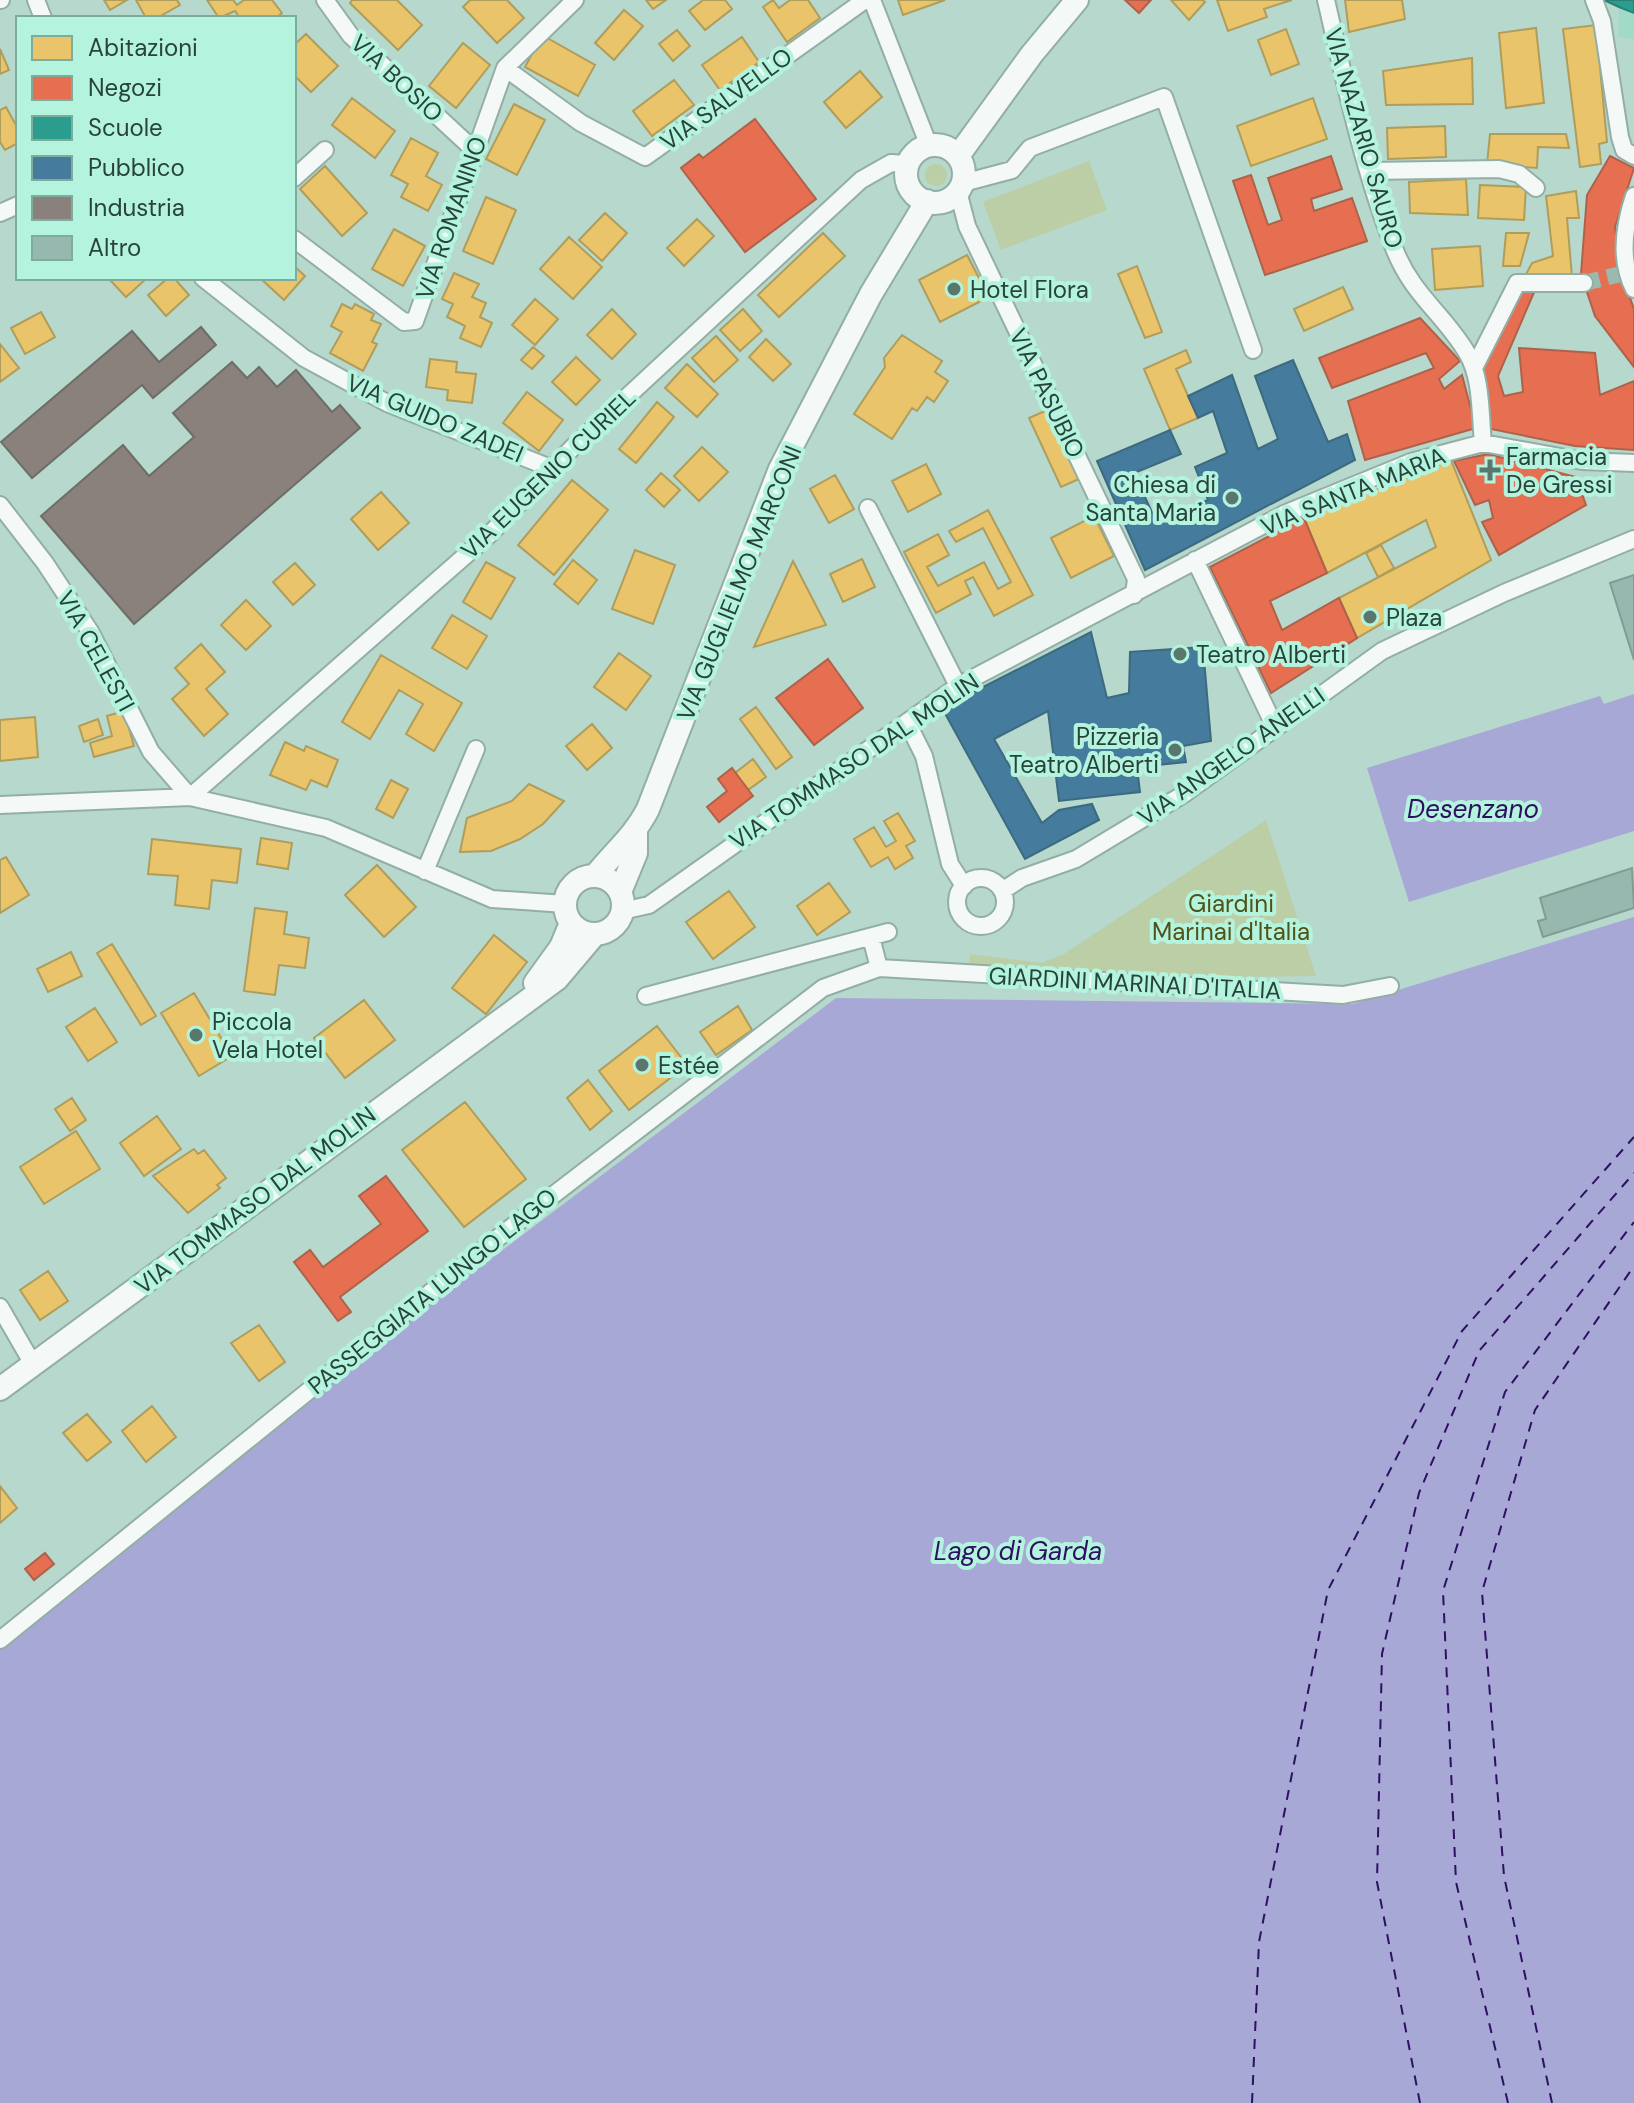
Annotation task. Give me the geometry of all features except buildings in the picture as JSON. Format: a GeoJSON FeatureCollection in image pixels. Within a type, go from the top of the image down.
{"type":"FeatureCollection","features":[{"type":"Feature","properties":{"kind":"main road"},"geometry":{"type":"LineString","coordinates":[[958,156],[1032,54],[1077,0]]}},
{"type":"Feature","properties":{"kind":"main road"},"geometry":{"type":"LineString","coordinates":[[945,146],[958,156],[964,174],[961,187],[944,201],[927,201],[912,191],[908,182],[908,164],[920,149],[945,146]]}},
{"type":"Feature","properties":{"kind":"main road","name":"VIA GUGLIELMO MARCONI"},"geometry":{"type":"LineString","coordinates":[[595,876],[616,849],[636,832],[675,744],[704,657],[780,469],[871,294],[927,201]]}},
{"type":"Feature","properties":{"kind":"main road"},"geometry":{"type":"LineString","coordinates":[[621,902],[609,881],[595,876],[571,887],[568,913],[595,934],[612,927],[621,902],[636,853],[636,832]]}},
{"type":"Feature","properties":{"kind":"main road","name":"VIA TOMMASO DAL MOLIN"},"geometry":{"type":"LineString","coordinates":[[511,1011],[546,971],[568,913]]}},
{"type":"Feature","properties":{"kind":"main road","name":"VIA TOMMASO DAL MOLIN"},"geometry":{"type":"LineString","coordinates":[[0,1389],[557,979],[595,934]]}},
{"type":"Feature","properties":{"kind":"street","name":"VIA BOSIO"},"geometry":{"type":"LineString","coordinates":[[325,0],[351,36],[474,150]]}},
{"type":"Feature","properties":{"kind":"street","name":"VIA SALVELLO"},"geometry":{"type":"LineString","coordinates":[[505,68],[581,123],[645,157],[865,0]]}},
{"type":"Feature","properties":{"kind":"street"},"geometry":{"type":"LineString","coordinates":[[872,0],[929,146]]}},
{"type":"Feature","properties":{"kind":"street","name":"VIA NAZARIO SAURO"},"geometry":{"type":"LineString","coordinates":[[1326,0],[1370,171],[1408,280],[1466,351],[1474,368],[1483,443]]}},
{"type":"Feature","properties":{"kind":"street"},"geometry":{"type":"LineString","coordinates":[[1594,0],[1602,21],[1620,137],[1624,150],[1634,156]]}},
{"type":"Feature","properties":{"kind":"street","name":"VIA ROMANINO"},"geometry":{"type":"LineString","coordinates":[[296,241],[404,322],[415,321],[505,68],[564,3]]}},
{"type":"Feature","properties":{"kind":"street"},"geometry":{"type":"LineString","coordinates":[[961,187],[1012,170],[1030,148],[1164,97],[1253,350]]}},
{"type":"Feature","properties":{"kind":"street"},"geometry":{"type":"LineString","coordinates":[[296,176],[325,150]]}},
{"type":"Feature","properties":{"kind":"street","name":"VIA EUGENIO CURIEL"},"geometry":{"type":"LineString","coordinates":[[190,797],[490,534],[553,469],[861,180],[891,163],[908,164]]}},
{"type":"Feature","properties":{"kind":"street"},"geometry":{"type":"LineString","coordinates":[[1370,171],[1499,169],[1519,174],[1536,188]]}},
{"type":"Feature","properties":{"kind":"street","name":"VIA PASUBIO"},"geometry":{"type":"LineString","coordinates":[[961,187],[967,226],[1136,579],[1134,595]]}},
{"type":"Feature","properties":{"kind":"street"},"geometry":{"type":"LineString","coordinates":[[1634,196],[1624,230],[1624,273],[1634,289]]}},
{"type":"Feature","properties":{"kind":"street","name":"VIA GUIDO ZADEI"},"geometry":{"type":"LineString","coordinates":[[206,280],[304,358],[387,403],[553,469]]}},
{"type":"Feature","properties":{"kind":"street"},"geometry":{"type":"LineString","coordinates":[[1474,368],[1517,283],[1581,283]]}},
{"type":"Feature","properties":{"kind":"street","name":"VIA SANTA MARIA"},"geometry":{"type":"LineString","coordinates":[[1134,595],[1284,514],[1411,462],[1483,443],[1582,461],[1634,463]]}},
{"type":"Feature","properties":{"kind":"street","name":"VIA CELESTI"},"geometry":{"type":"LineString","coordinates":[[0,505],[45,563],[91,633],[151,752],[190,797]]}},
{"type":"Feature","properties":{"kind":"street"},"geometry":{"type":"LineString","coordinates":[[868,508],[958,686]]}},
{"type":"Feature","properties":{"kind":"street","name":"VIA ANGELO ANELLI"},"geometry":{"type":"LineString","coordinates":[[1002,891],[1022,878],[1076,859],[1152,813],[1222,768],[1274,725],[1382,651],[1504,593],[1634,539]]}},
{"type":"Feature","properties":{"kind":"street"},"geometry":{"type":"LineString","coordinates":[[1195,560],[1274,725]]}},
{"type":"Feature","properties":{"kind":"street","name":"VIA TOMMASO DAL MOLIN"},"geometry":{"type":"LineString","coordinates":[[621,902],[649,905],[958,686],[1134,595]]}},
{"type":"Feature","properties":{"kind":"street"},"geometry":{"type":"LineString","coordinates":[[907,722],[924,756],[950,864],[964,886]]}},
{"type":"Feature","properties":{"kind":"street"},"geometry":{"type":"LineString","coordinates":[[425,871],[476,749]]}},
{"type":"Feature","properties":{"kind":"street"},"geometry":{"type":"LineString","coordinates":[[0,805],[190,797],[326,828],[492,899],[568,913]]}},
{"type":"Feature","properties":{"kind":"street"},"geometry":{"type":"LineString","coordinates":[[975,879],[987,879],[1002,891],[1005,903],[1001,915],[992,923],[980,926],[964,919],[958,909],[958,896],[964,886],[975,879]]}},
{"type":"Feature","properties":{"kind":"street"},"geometry":{"type":"LineString","coordinates":[[646,996],[888,932]]}},
{"type":"Feature","properties":{"kind":"street"},"geometry":{"type":"LineString","coordinates":[[871,937],[879,968]]}},
{"type":"Feature","properties":{"kind":"street","name":"GIARDINI MARINAI D'ITALIA"},"geometry":{"type":"LineString","coordinates":[[879,968],[1343,995],[1390,986]]}},
{"type":"Feature","properties":{"kind":"street","name":"PASSEGGIATA LUNGO LAGO"},"geometry":{"type":"LineString","coordinates":[[0,1640],[401,1315],[714,1069],[823,988],[879,968]]}},
{"type":"Feature","properties":{"kind":"street"},"geometry":{"type":"LineString","coordinates":[[0,1307],[34,1366]]}},
{"type":"Feature","properties":{"kind":"shaded area"},"geometry":{"type":"Polygon","coordinates":[[[1634,0],[1634,39],[1618,37],[1619,7],[1634,0]]]}},
{"type":"Feature","properties":{"kind":"green space"},"geometry":{"type":"Polygon","coordinates":[[[1089,161],[1107,210],[1001,250],[983,202],[1089,161]]]}},
{"type":"Feature","properties":{"kind":"green space"},"geometry":{"type":"Polygon","coordinates":[[[932,164],[940,164],[947,175],[940,186],[932,186],[925,179],[925,171],[932,164]]]}},
{"type":"Feature","properties":{"kind":"green space","name":"Giardini Marinai d'Italia"},"geometry":{"type":"Polygon","coordinates":[[[1266,820],[1316,976],[1130,978],[969,970],[970,954],[1041,963],[1064,954],[1266,820]]]}},
{"type":"Feature","properties":{"kind":"water","name":"Desenzano"},"geometry":{"type":"Polygon","coordinates":[[[1634,694],[1634,831],[1409,902],[1367,768],[1600,696],[1604,704],[1634,694]]]}},
{"type":"Feature","properties":{"kind":"water","name":"Lago di Garda"},"geometry":{"type":"Polygon","coordinates":[[[1634,917],[1634,2103],[0,2103],[0,1641],[221,1463],[836,998],[1353,1004],[1634,917]]]}},
{"type":"Feature","properties":{"kind":"ferry route"},"geometry":{"type":"LineString","coordinates":[[1252,2103],[1259,1942],[1328,1590],[1462,1331],[1634,1137]]}},
{"type":"Feature","properties":{"kind":"ferry route"},"geometry":{"type":"LineString","coordinates":[[1420,2103],[1377,1882],[1382,1654],[1419,1493],[1479,1351],[1634,1173]]}},
{"type":"Feature","properties":{"kind":"ferry route"},"geometry":{"type":"LineString","coordinates":[[1508,2103],[1456,1882],[1443,1591],[1505,1392],[1634,1222]]}},
{"type":"Feature","properties":{"kind":"ferry route"},"geometry":{"type":"LineString","coordinates":[[1552,2103],[1504,1876],[1482,1592],[1535,1410],[1634,1266]]}},
{"type":"Feature","properties":{"kind":"tunnel"},"geometry":{"type":"LineString","coordinates":[[1584,283],[1621,274]]}},
{"type":"Feature","properties":{"kind":"place","name":"Hotel Flora"},"geometry":{"type":"Point","coordinates":[954,289]}},
{"type":"Feature","properties":{"kind":"place","name":"Farmacia De Gressi"},"geometry":{"type":"Point","coordinates":[1490,470]}},
{"type":"Feature","properties":{"kind":"place","name":"Chiesa di Santa Maria"},"geometry":{"type":"Point","coordinates":[1232,498]}},
{"type":"Feature","properties":{"kind":"place","name":"Plaza"},"geometry":{"type":"Point","coordinates":[1370,617]}},
{"type":"Feature","properties":{"kind":"place","name":"Teatro Alberti"},"geometry":{"type":"Point","coordinates":[1180,654]}},
{"type":"Feature","properties":{"kind":"place","name":"Pizzeria Teatro Alberti"},"geometry":{"type":"Point","coordinates":[1175,750]}},
{"type":"Feature","properties":{"kind":"place","name":"Piccola Vela Hotel"},"geometry":{"type":"Point","coordinates":[196,1035]}},
{"type":"Feature","properties":{"kind":"place","name":"Estée"},"geometry":{"type":"Point","coordinates":[642,1065]}}]}
